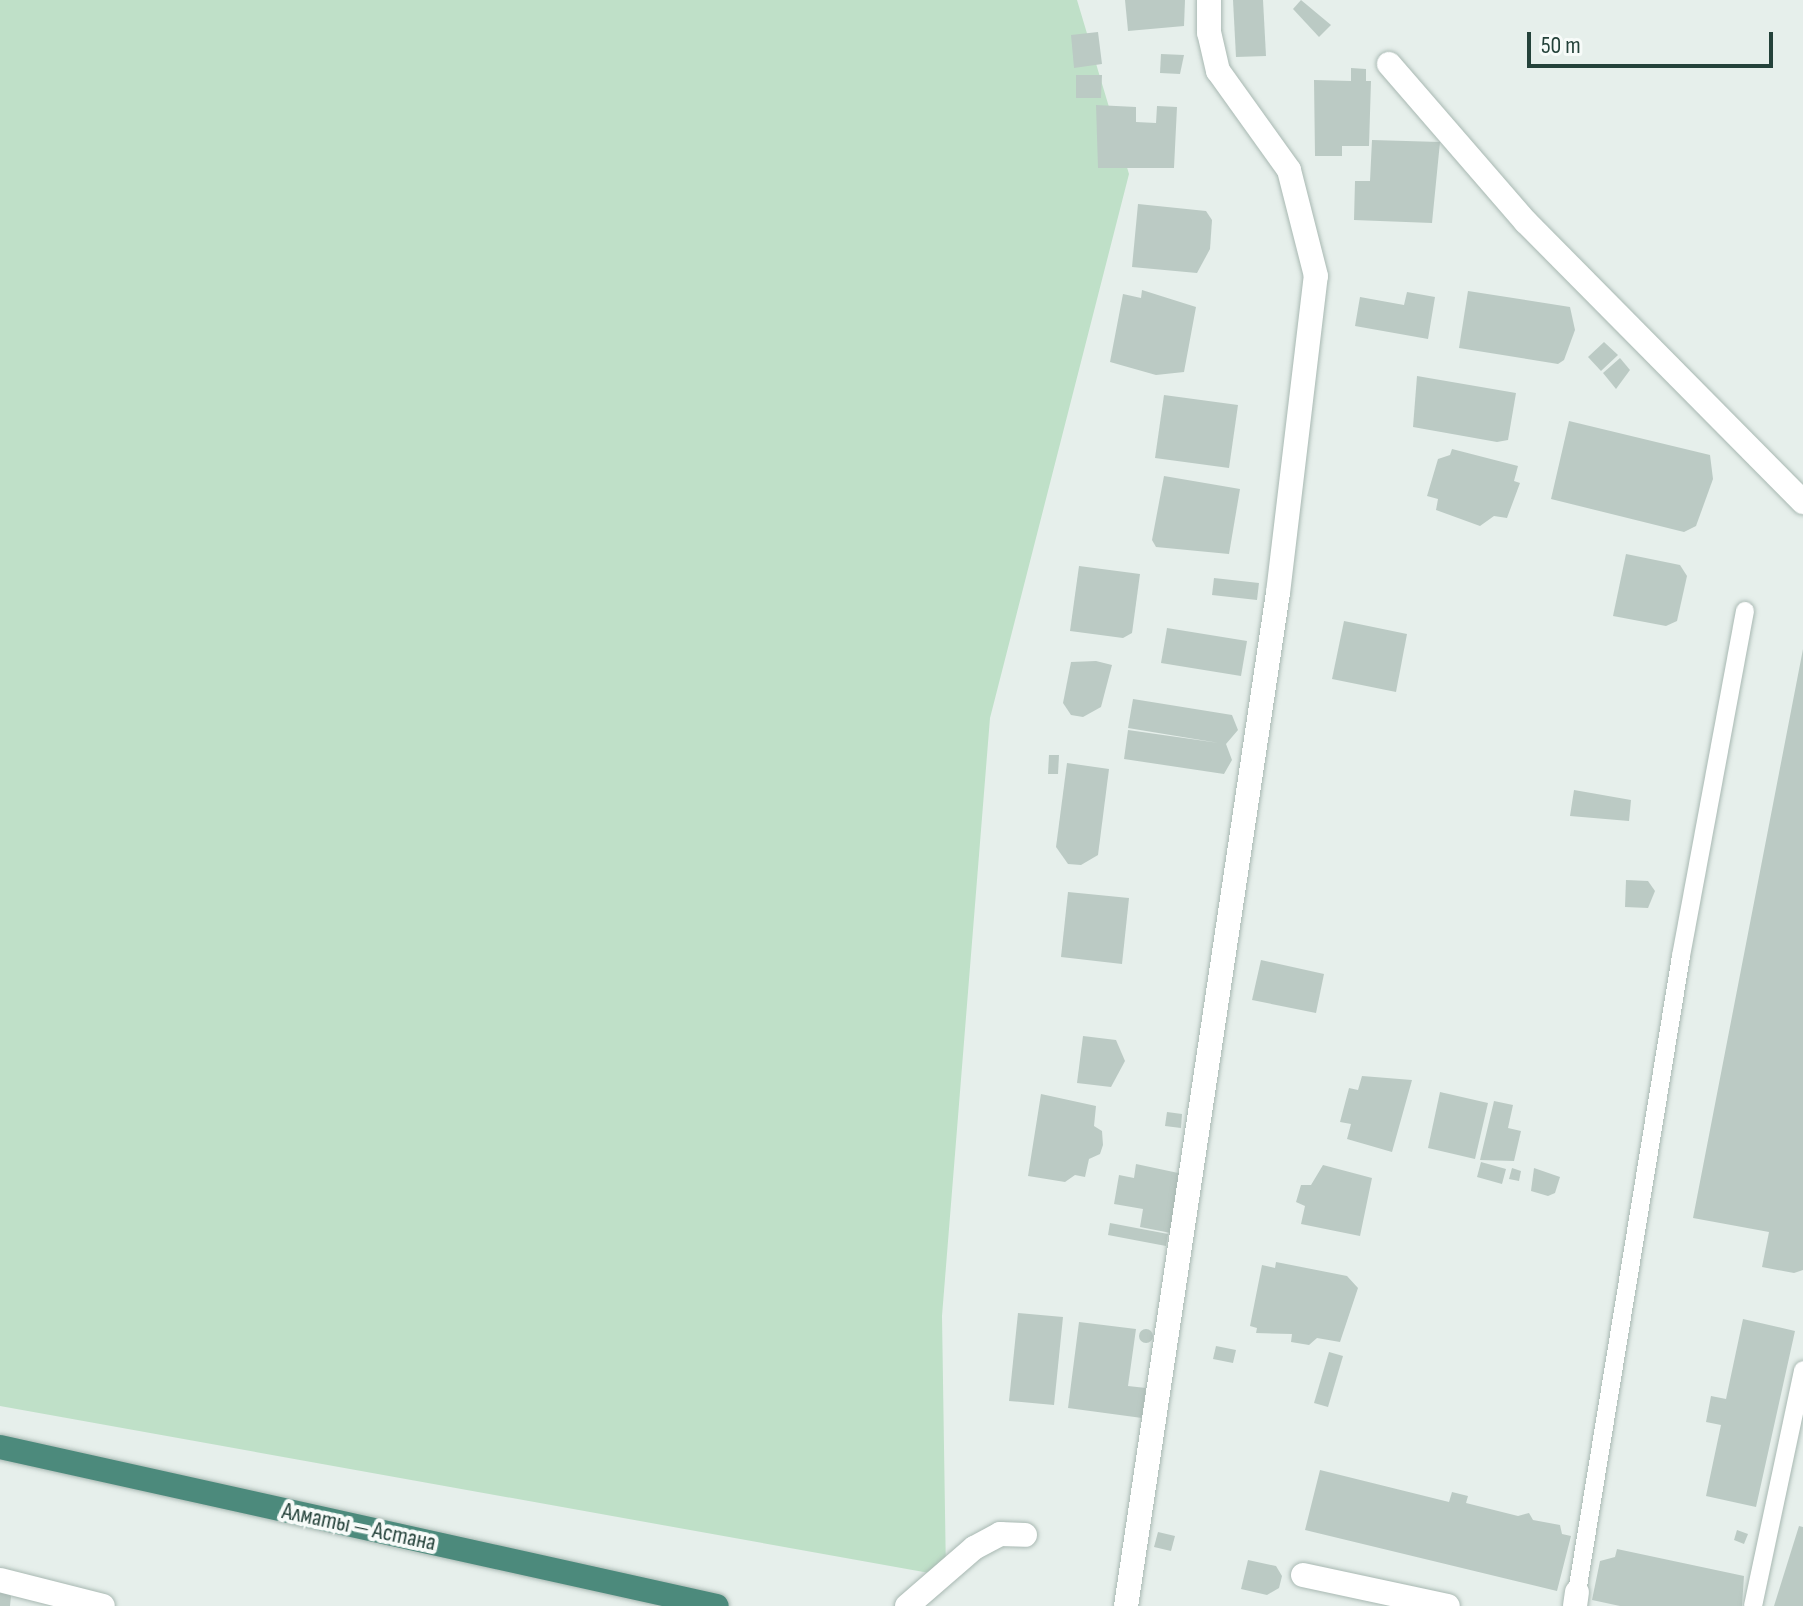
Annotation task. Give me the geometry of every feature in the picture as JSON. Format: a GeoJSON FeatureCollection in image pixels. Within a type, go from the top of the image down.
{"type":"FeatureCollection","features":[{"type":"Feature","properties":{"kind":"highway","name":"Алматы — Астана"},"geometry":{"type":"LineString","coordinates":[[0,1447],[717,1606]]}},
{"type":"Feature","properties":{"kind":"street"},"geometry":{"type":"LineString","coordinates":[[1126,1606],[1278,593],[1316,276],[1289,170],[1218,71],[1209,0]]}},
{"type":"Feature","properties":{"kind":"street"},"geometry":{"type":"LineString","coordinates":[[1389,64],[1526,222],[1803,502]]}},
{"type":"Feature","properties":{"kind":"street"},"geometry":{"type":"LineString","coordinates":[[907,1606],[974,1548],[1000,1534],[1025,1535]]}},
{"type":"Feature","properties":{"kind":"street"},"geometry":{"type":"LineString","coordinates":[[1303,1575],[1448,1606]]}},
{"type":"Feature","properties":{"kind":"street"},"geometry":{"type":"LineString","coordinates":[[0,1580],[103,1606]]}},
{"type":"Feature","properties":{"kind":"lane"},"geometry":{"type":"LineString","coordinates":[[1576,1599],[1681,956],[1745,611]]}},
{"type":"Feature","properties":{"kind":"lane"},"geometry":{"type":"LineString","coordinates":[[1753,1606],[1803,1370]]}},
{"type":"Feature","properties":{"kind":"green space"},"geometry":{"type":"Polygon","coordinates":[[[0,0],[1077,0],[1129,174],[990,718],[942,1316],[946,1576],[0,1406],[0,0]]]}},
{"type":"Feature","properties":{"kind":"building"},"geometry":{"type":"Polygon","coordinates":[[[1125,0],[1185,0],[1184,26],[1128,31],[1125,0]]]}},
{"type":"Feature","properties":{"kind":"building"},"geometry":{"type":"Polygon","coordinates":[[[1233,0],[1263,0],[1266,56],[1236,57],[1233,0]]]}},
{"type":"Feature","properties":{"kind":"building"},"geometry":{"type":"Polygon","coordinates":[[[1301,0],[1331,25],[1319,37],[1293,9],[1301,0]]]}},
{"type":"Feature","properties":{"kind":"building"},"geometry":{"type":"Polygon","coordinates":[[[1098,32],[1102,64],[1074,68],[1071,35],[1098,32]]]}},
{"type":"Feature","properties":{"kind":"building"},"geometry":{"type":"Polygon","coordinates":[[[1161,54],[1184,55],[1180,74],[1160,73],[1161,54]]]}},
{"type":"Feature","properties":{"kind":"building"},"geometry":{"type":"Polygon","coordinates":[[[1351,68],[1366,69],[1366,81],[1371,81],[1369,146],[1342,146],[1342,156],[1315,156],[1314,80],[1351,81],[1351,68]]]}},
{"type":"Feature","properties":{"kind":"building"},"geometry":{"type":"Polygon","coordinates":[[[1076,75],[1102,75],[1101,98],[1076,98],[1076,75]]]}},
{"type":"Feature","properties":{"kind":"building"},"geometry":{"type":"Polygon","coordinates":[[[1096,105],[1136,107],[1136,122],[1156,123],[1157,106],[1177,107],[1174,168],[1098,168],[1096,105]]]}},
{"type":"Feature","properties":{"kind":"building"},"geometry":{"type":"Polygon","coordinates":[[[1372,140],[1440,142],[1432,223],[1354,220],[1355,181],[1370,181],[1372,140]]]}},
{"type":"Feature","properties":{"kind":"building"},"geometry":{"type":"Polygon","coordinates":[[[1138,204],[1206,211],[1212,220],[1210,249],[1197,273],[1132,267],[1138,204]]]}},
{"type":"Feature","properties":{"kind":"building"},"geometry":{"type":"Polygon","coordinates":[[[1142,290],[1196,307],[1184,372],[1156,375],[1110,362],[1123,294],[1141,298],[1142,290]]]}},
{"type":"Feature","properties":{"kind":"building"},"geometry":{"type":"Polygon","coordinates":[[[1468,291],[1570,307],[1575,330],[1564,360],[1558,364],[1459,348],[1468,291]]]}},
{"type":"Feature","properties":{"kind":"building"},"geometry":{"type":"Polygon","coordinates":[[[1407,292],[1435,297],[1428,339],[1355,326],[1360,297],[1404,305],[1407,292]]]}},
{"type":"Feature","properties":{"kind":"building"},"geometry":{"type":"Polygon","coordinates":[[[1604,342],[1618,355],[1601,371],[1588,357],[1604,342]]]}},
{"type":"Feature","properties":{"kind":"building"},"geometry":{"type":"Polygon","coordinates":[[[1620,358],[1630,370],[1616,389],[1603,373],[1620,358]]]}},
{"type":"Feature","properties":{"kind":"building"},"geometry":{"type":"Polygon","coordinates":[[[1417,376],[1516,393],[1508,440],[1497,442],[1413,427],[1417,376]]]}},
{"type":"Feature","properties":{"kind":"building"},"geometry":{"type":"Polygon","coordinates":[[[1164,395],[1238,405],[1229,468],[1155,458],[1164,395]]]}},
{"type":"Feature","properties":{"kind":"building"},"geometry":{"type":"Polygon","coordinates":[[[1569,421],[1710,455],[1713,479],[1696,526],[1684,532],[1551,499],[1569,421]]]}},
{"type":"Feature","properties":{"kind":"building"},"geometry":{"type":"Polygon","coordinates":[[[1452,449],[1518,466],[1514,481],[1520,483],[1507,518],[1494,516],[1480,526],[1436,510],[1438,499],[1427,496],[1438,459],[1450,455],[1452,449]]]}},
{"type":"Feature","properties":{"kind":"building"},"geometry":{"type":"Polygon","coordinates":[[[1164,476],[1240,489],[1229,554],[1156,547],[1152,540],[1164,476]]]}},
{"type":"Feature","properties":{"kind":"building"},"geometry":{"type":"Polygon","coordinates":[[[1626,554],[1680,565],[1687,576],[1677,621],[1666,626],[1613,616],[1626,554]]]}},
{"type":"Feature","properties":{"kind":"building"},"geometry":{"type":"Polygon","coordinates":[[[1079,566],[1140,574],[1132,633],[1123,638],[1070,631],[1079,566]]]}},
{"type":"Feature","properties":{"kind":"building"},"geometry":{"type":"Polygon","coordinates":[[[1214,578],[1259,583],[1257,600],[1212,595],[1214,578]]]}},
{"type":"Feature","properties":{"kind":"building"},"geometry":{"type":"Polygon","coordinates":[[[1344,621],[1407,634],[1396,692],[1332,679],[1344,621]]]}},
{"type":"Feature","properties":{"kind":"building"},"geometry":{"type":"Polygon","coordinates":[[[1167,628],[1247,641],[1241,676],[1161,663],[1167,628]]]}},
{"type":"Feature","properties":{"kind":"building"},"geometry":{"type":"Polygon","coordinates":[[[1803,649],[1803,1270],[1794,1273],[1762,1267],[1769,1232],[1693,1218],[1803,649]]]}},
{"type":"Feature","properties":{"kind":"building"},"geometry":{"type":"Polygon","coordinates":[[[1096,661],[1112,665],[1101,707],[1083,717],[1071,715],[1063,703],[1071,662],[1096,661]]]}},
{"type":"Feature","properties":{"kind":"building"},"geometry":{"type":"Polygon","coordinates":[[[1133,699],[1232,715],[1238,730],[1226,744],[1232,760],[1224,774],[1124,759],[1128,730],[1219,743],[1128,728],[1133,699]]]}},
{"type":"Feature","properties":{"kind":"building"},"geometry":{"type":"Polygon","coordinates":[[[1049,755],[1059,755],[1058,774],[1048,774],[1049,755]]]}},
{"type":"Feature","properties":{"kind":"building"},"geometry":{"type":"Polygon","coordinates":[[[1067,763],[1109,769],[1098,855],[1081,865],[1068,864],[1056,847],[1067,763]]]}},
{"type":"Feature","properties":{"kind":"building"},"geometry":{"type":"Polygon","coordinates":[[[1574,790],[1631,800],[1629,821],[1570,816],[1574,790]]]}},
{"type":"Feature","properties":{"kind":"building"},"geometry":{"type":"Polygon","coordinates":[[[1626,880],[1648,881],[1655,891],[1648,908],[1625,907],[1626,880]]]}},
{"type":"Feature","properties":{"kind":"building"},"geometry":{"type":"Polygon","coordinates":[[[1068,892],[1129,898],[1122,964],[1061,957],[1068,892]]]}},
{"type":"Feature","properties":{"kind":"building"},"geometry":{"type":"Polygon","coordinates":[[[1261,960],[1324,974],[1316,1013],[1252,1000],[1261,960]]]}},
{"type":"Feature","properties":{"kind":"building"},"geometry":{"type":"Polygon","coordinates":[[[1083,1036],[1116,1040],[1125,1061],[1111,1087],[1077,1083],[1083,1036]]]}},
{"type":"Feature","properties":{"kind":"building"},"geometry":{"type":"Polygon","coordinates":[[[1362,1076],[1412,1080],[1392,1152],[1347,1139],[1351,1124],[1340,1122],[1349,1088],[1358,1090],[1362,1076]]]}},
{"type":"Feature","properties":{"kind":"building"},"geometry":{"type":"Polygon","coordinates":[[[1440,1092],[1488,1103],[1475,1159],[1428,1148],[1440,1092]]]}},
{"type":"Feature","properties":{"kind":"building"},"geometry":{"type":"Polygon","coordinates":[[[1041,1094],[1096,1106],[1094,1126],[1102,1131],[1103,1145],[1100,1154],[1089,1159],[1085,1177],[1075,1175],[1065,1182],[1028,1176],[1041,1094]]]}},
{"type":"Feature","properties":{"kind":"building"},"geometry":{"type":"Polygon","coordinates":[[[1494,1101],[1513,1105],[1508,1128],[1521,1131],[1514,1161],[1480,1160],[1494,1101]]]}},
{"type":"Feature","properties":{"kind":"building"},"geometry":{"type":"Polygon","coordinates":[[[1167,1112],[1182,1114],[1181,1128],[1165,1126],[1167,1112]]]}},
{"type":"Feature","properties":{"kind":"building"},"geometry":{"type":"Polygon","coordinates":[[[1481,1162],[1506,1169],[1502,1184],[1477,1177],[1481,1162]]]}},
{"type":"Feature","properties":{"kind":"building"},"geometry":{"type":"Polygon","coordinates":[[[1136,1164],[1183,1174],[1171,1233],[1140,1227],[1143,1209],[1114,1204],[1119,1175],[1134,1178],[1136,1164]]]}},
{"type":"Feature","properties":{"kind":"building"},"geometry":{"type":"Polygon","coordinates":[[[1323,1165],[1372,1178],[1360,1236],[1301,1224],[1305,1206],[1296,1202],[1301,1185],[1311,1185],[1323,1165]]]}},
{"type":"Feature","properties":{"kind":"building"},"geometry":{"type":"Polygon","coordinates":[[[1512,1168],[1521,1171],[1519,1181],[1509,1179],[1512,1168]]]}},
{"type":"Feature","properties":{"kind":"building"},"geometry":{"type":"Polygon","coordinates":[[[1534,1168],[1560,1177],[1555,1193],[1548,1196],[1531,1191],[1534,1168]]]}},
{"type":"Feature","properties":{"kind":"building"},"geometry":{"type":"Polygon","coordinates":[[[1110,1223],[1168,1234],[1166,1246],[1108,1235],[1110,1223]]]}},
{"type":"Feature","properties":{"kind":"building"},"geometry":{"type":"Polygon","coordinates":[[[1276,1262],[1347,1276],[1358,1288],[1340,1342],[1317,1338],[1309,1345],[1291,1342],[1292,1334],[1256,1333],[1257,1328],[1250,1326],[1262,1265],[1275,1268],[1276,1262]]]}},
{"type":"Feature","properties":{"kind":"building"},"geometry":{"type":"Polygon","coordinates":[[[1018,1313],[1063,1317],[1054,1405],[1009,1401],[1018,1313]]]}},
{"type":"Feature","properties":{"kind":"building"},"geometry":{"type":"Polygon","coordinates":[[[1743,1319],[1795,1331],[1756,1507],[1706,1496],[1721,1425],[1706,1422],[1711,1396],[1726,1399],[1743,1319]]]}},
{"type":"Feature","properties":{"kind":"building"},"geometry":{"type":"Polygon","coordinates":[[[1079,1322],[1136,1329],[1128,1386],[1146,1388],[1142,1418],[1068,1408],[1079,1322]]]}},
{"type":"Feature","properties":{"kind":"building"},"geometry":{"type":"Polygon","coordinates":[[[1146,1329],[1153,1336],[1146,1343],[1139,1336],[1146,1329]]]}},
{"type":"Feature","properties":{"kind":"building"},"geometry":{"type":"Polygon","coordinates":[[[1216,1346],[1236,1350],[1233,1363],[1213,1359],[1216,1346]]]}},
{"type":"Feature","properties":{"kind":"building"},"geometry":{"type":"Polygon","coordinates":[[[1329,1352],[1343,1356],[1328,1407],[1314,1403],[1329,1352]]]}},
{"type":"Feature","properties":{"kind":"building"},"geometry":{"type":"Polygon","coordinates":[[[1320,1470],[1449,1502],[1452,1492],[1468,1496],[1466,1503],[1518,1516],[1529,1513],[1533,1520],[1560,1525],[1562,1534],[1571,1536],[1557,1591],[1305,1530],[1320,1470]]]}},
{"type":"Feature","properties":{"kind":"building"},"geometry":{"type":"Polygon","coordinates":[[[1799,1526],[1803,1527],[1803,1606],[1774,1606],[1799,1526]]]}},
{"type":"Feature","properties":{"kind":"building"},"geometry":{"type":"Polygon","coordinates":[[[1737,1530],[1748,1534],[1744,1544],[1734,1540],[1737,1530]]]}},
{"type":"Feature","properties":{"kind":"building"},"geometry":{"type":"Polygon","coordinates":[[[1158,1532],[1175,1536],[1171,1551],[1154,1547],[1158,1532]]]}},
{"type":"Feature","properties":{"kind":"building"},"geometry":{"type":"Polygon","coordinates":[[[1617,1549],[1744,1576],[1742,1606],[1620,1606],[1592,1600],[1600,1561],[1615,1557],[1617,1549]]]}},
{"type":"Feature","properties":{"kind":"building"},"geometry":{"type":"Polygon","coordinates":[[[1248,1560],[1276,1566],[1282,1576],[1279,1588],[1267,1595],[1241,1589],[1248,1560]]]}},
{"type":"Feature","properties":{"kind":"building"},"geometry":{"type":"Polygon","coordinates":[[[0,1586],[11,1596],[10,1606],[0,1606],[0,1586]]]}}]}
